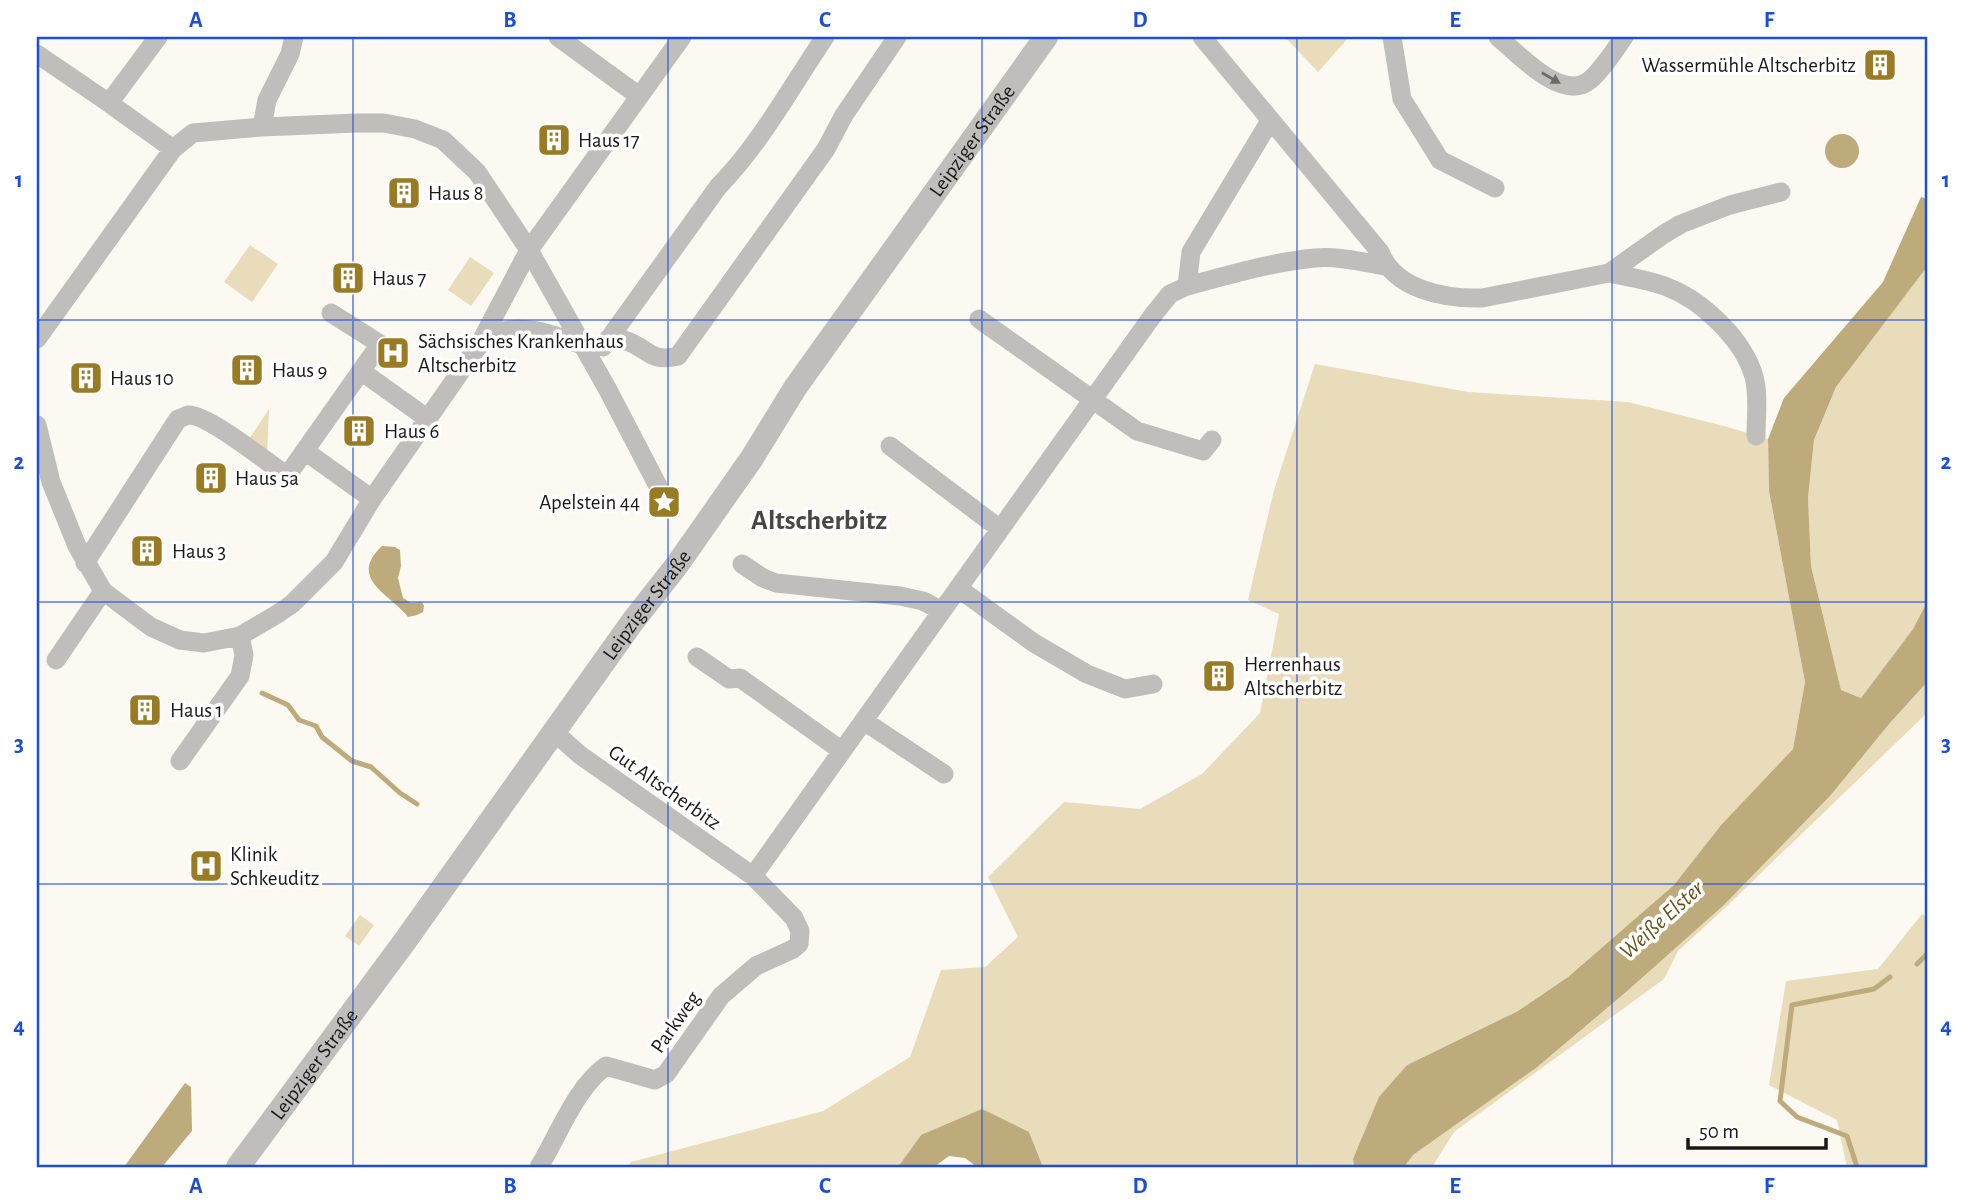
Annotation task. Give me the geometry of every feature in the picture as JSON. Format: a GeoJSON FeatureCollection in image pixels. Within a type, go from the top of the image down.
{"type":"FeatureCollection","features":[{"type":"Feature","properties":{"kind":"street"},"geometry":{"type":"LineString","coordinates":[[109,103],[158,37]]}},
{"type":"Feature","properties":{"kind":"street"},"geometry":{"type":"LineString","coordinates":[[262,127],[267,100],[290,54],[294,37]]}},
{"type":"Feature","properties":{"kind":"street"},"geometry":{"type":"LineString","coordinates":[[558,37],[639,96]]}},
{"type":"Feature","properties":{"kind":"street"},"geometry":{"type":"LineString","coordinates":[[37,425],[51,482],[85,563],[103,591],[151,627],[180,640],[204,643],[240,636],[292,604],[334,562],[372,499],[479,345],[529,250],[682,37]]}},
{"type":"Feature","properties":{"kind":"street"},"geometry":{"type":"LineString","coordinates":[[593,363],[718,187],[734,171],[781,105],[825,37]]}},
{"type":"Feature","properties":{"kind":"street"},"geometry":{"type":"LineString","coordinates":[[609,338],[628,341],[648,354],[665,359],[677,356],[826,149],[844,114],[897,37]]}},
{"type":"Feature","properties":{"kind":"street","name":"Leipziger Straße"},"geometry":{"type":"LineString","coordinates":[[238,1167],[677,565],[752,458],[795,388],[1046,37]]}},
{"type":"Feature","properties":{"kind":"street"},"geometry":{"type":"LineString","coordinates":[[1202,37],[1380,252],[1385,266]]}},
{"type":"Feature","properties":{"kind":"street"},"geometry":{"type":"LineString","coordinates":[[1392,37],[1402,99],[1440,160],[1494,188]]}},
{"type":"Feature","properties":{"kind":"street"},"geometry":{"type":"LineString","coordinates":[[1498,37],[1551,80],[1572,88],[1588,82],[1624,37]]}},
{"type":"Feature","properties":{"kind":"street"},"geometry":{"type":"LineString","coordinates":[[37,54],[173,149]]}},
{"type":"Feature","properties":{"kind":"street"},"geometry":{"type":"LineString","coordinates":[[1187,286],[1191,252],[1270,121]]}},
{"type":"Feature","properties":{"kind":"street"},"geometry":{"type":"LineString","coordinates":[[37,339],[173,149],[193,133],[262,127],[384,123],[415,129],[443,140],[477,172],[529,250],[659,486]]}},
{"type":"Feature","properties":{"kind":"street"},"geometry":{"type":"LineString","coordinates":[[1609,273],[1681,224],[1730,205],[1781,192]]}},
{"type":"Feature","properties":{"kind":"street"},"geometry":{"type":"LineString","coordinates":[[753,876],[1093,398],[1170,294],[1187,286],[1257,268],[1317,258],[1361,261],[1385,266],[1418,288],[1463,299],[1482,298],[1609,273],[1667,286],[1694,300],[1719,321],[1745,354],[1754,376],[1757,397],[1756,436]]}},
{"type":"Feature","properties":{"kind":"street"},"geometry":{"type":"LineString","coordinates":[[85,563],[178,419],[189,415],[201,418],[287,477],[380,344],[331,313]]}},
{"type":"Feature","properties":{"kind":"street"},"geometry":{"type":"LineString","coordinates":[[979,319],[1137,431],[1203,451],[1213,440]]}},
{"type":"Feature","properties":{"kind":"street"},"geometry":{"type":"LineString","coordinates":[[479,345],[500,332],[519,329],[544,333],[582,345]]}},
{"type":"Feature","properties":{"kind":"street"},"geometry":{"type":"LineString","coordinates":[[361,371],[428,419]]}},
{"type":"Feature","properties":{"kind":"street"},"geometry":{"type":"LineString","coordinates":[[890,446],[1000,529]]}},
{"type":"Feature","properties":{"kind":"street"},"geometry":{"type":"LineString","coordinates":[[305,451],[372,499]]}},
{"type":"Feature","properties":{"kind":"street"},"geometry":{"type":"LineString","coordinates":[[742,564],[776,583],[900,596],[923,601],[942,611]]}},
{"type":"Feature","properties":{"kind":"street"},"geometry":{"type":"LineString","coordinates":[[958,588],[1034,643],[1087,674],[1125,690],[1153,684]]}},
{"type":"Feature","properties":{"kind":"street"},"geometry":{"type":"LineString","coordinates":[[56,660],[103,591]]}},
{"type":"Feature","properties":{"kind":"street"},"geometry":{"type":"LineString","coordinates":[[180,761],[240,676],[244,655],[240,636]]}},
{"type":"Feature","properties":{"kind":"street"},"geometry":{"type":"LineString","coordinates":[[696,657],[729,679],[740,678],[842,751]]}},
{"type":"Feature","properties":{"kind":"street"},"geometry":{"type":"LineString","coordinates":[[864,721],[944,774]]}},
{"type":"Feature","properties":{"kind":"street","name":"Gut Altscherbitz"},"geometry":{"type":"LineString","coordinates":[[554,732],[580,755],[753,876],[794,918],[800,937]]}},
{"type":"Feature","properties":{"kind":"street","name":"Parkweg"},"geometry":{"type":"LineString","coordinates":[[540,1167],[573,1107],[595,1074],[606,1066],[656,1080],[666,1074],[720,996],[755,967],[793,949],[799,944],[800,937]]}},
{"type":"Feature","properties":{"kind":"shaded area"},"geometry":{"type":"Polygon","coordinates":[[[1285,37],[1349,37],[1318,72],[1285,37]]]}},
{"type":"Feature","properties":{"kind":"shaded area"},"geometry":{"type":"Polygon","coordinates":[[[250,245],[278,264],[252,302],[224,282],[250,245]]]}},
{"type":"Feature","properties":{"kind":"shaded area"},"geometry":{"type":"Polygon","coordinates":[[[470,257],[494,273],[471,306],[448,290],[470,257]]]}},
{"type":"Feature","properties":{"kind":"shaded area"},"geometry":{"type":"Polygon","coordinates":[[[1928,258],[1928,600],[1913,629],[1861,698],[1841,690],[1811,566],[1808,498],[1814,440],[1836,387],[1925,268],[1928,258]]]}},
{"type":"Feature","properties":{"kind":"shaded area"},"geometry":{"type":"Polygon","coordinates":[[[1315,364],[1468,392],[1628,402],[1768,439],[1769,491],[1805,682],[1793,749],[1721,825],[1674,885],[1568,977],[1518,1011],[1407,1065],[1353,1159],[1354,1167],[1043,1167],[1029,1132],[921,1135],[898,1167],[628,1167],[631,1162],[823,1111],[910,1057],[941,970],[985,967],[1018,937],[988,877],[1064,802],[1140,809],[1202,774],[1260,713],[1279,614],[1248,600],[1274,490],[1315,364]]]}},
{"type":"Feature","properties":{"kind":"shaded area"},"geometry":{"type":"Polygon","coordinates":[[[269,409],[267,455],[247,442],[269,409]]]}},
{"type":"Feature","properties":{"kind":"shaded area"},"geometry":{"type":"Polygon","coordinates":[[[1928,681],[1928,712],[1678,951],[1664,979],[1454,1132],[1432,1167],[1404,1167],[1413,1155],[1536,1068],[1724,905],[1830,796],[1928,681]]]}},
{"type":"Feature","properties":{"kind":"shaded area"},"geometry":{"type":"Polygon","coordinates":[[[1922,914],[1928,917],[1928,1167],[1847,1167],[1837,1120],[1769,1085],[1786,981],[1878,969],[1922,914]]]}},
{"type":"Feature","properties":{"kind":"shaded area"},"geometry":{"type":"Polygon","coordinates":[[[360,915],[374,925],[359,946],[345,936],[360,915]]]}},
{"type":"Feature","properties":{"kind":"water"},"geometry":{"type":"Polygon","coordinates":[[[1842,134],[1854,139],[1859,151],[1854,163],[1842,168],[1830,163],[1825,151],[1830,139],[1842,134]]]}},
{"type":"Feature","properties":{"kind":"water","name":"Weiße Elster"},"geometry":{"type":"Polygon","coordinates":[[[1928,185],[1926,268],[1836,387],[1814,440],[1808,498],[1811,566],[1841,690],[1861,698],[1913,629],[1928,600],[1928,681],[1830,796],[1724,905],[1625,993],[1536,1068],[1413,1155],[1404,1167],[1354,1167],[1353,1159],[1379,1097],[1407,1065],[1518,1011],[1568,977],[1674,885],[1721,825],[1793,749],[1805,682],[1769,491],[1768,439],[1784,398],[1883,282],[1921,197],[1925,198],[1928,185]]]}},
{"type":"Feature","properties":{"kind":"water"},"geometry":{"type":"Polygon","coordinates":[[[382,546],[400,550],[401,566],[398,578],[403,598],[411,603],[422,602],[423,612],[408,617],[370,577],[372,558],[382,546]]]}},
{"type":"Feature","properties":{"kind":"water"},"geometry":{"type":"Polygon","coordinates":[[[185,1083],[191,1087],[192,1131],[162,1167],[124,1167],[185,1083]]]}},
{"type":"Feature","properties":{"kind":"water"},"geometry":{"type":"Polygon","coordinates":[[[982,1109],[1029,1132],[1043,1167],[977,1167],[965,1158],[949,1156],[934,1167],[898,1167],[921,1135],[982,1109]]]}},
{"type":"Feature","properties":{"kind":"waterway"},"geometry":{"type":"LineString","coordinates":[[262,693],[288,705],[299,720],[316,726],[322,737],[352,761],[371,767],[417,804]]}},
{"type":"Feature","properties":{"kind":"waterway"},"geometry":{"type":"LineString","coordinates":[[1917,964],[1928,953]]}},
{"type":"Feature","properties":{"kind":"waterway"},"geometry":{"type":"LineString","coordinates":[[1857,1167],[1847,1136],[1797,1117],[1780,1101],[1792,1005],[1874,989],[1890,977]]}},
{"type":"Feature","properties":{"kind":"place","name":"Wassermühle Altscherbitz"},"geometry":{"type":"Point","coordinates":[1880,65]}},
{"type":"Feature","properties":{"kind":"place","name":"Haus 17"},"geometry":{"type":"Point","coordinates":[554,140]}},
{"type":"Feature","properties":{"kind":"place","name":"Haus 8"},"geometry":{"type":"Point","coordinates":[404,193]}},
{"type":"Feature","properties":{"kind":"place","name":"Haus 7"},"geometry":{"type":"Point","coordinates":[348,278]}},
{"type":"Feature","properties":{"kind":"place","name":"Sächsisches Krankenhaus Altscherbitz"},"geometry":{"type":"Point","coordinates":[393,353]}},
{"type":"Feature","properties":{"kind":"place","name":"Haus 9"},"geometry":{"type":"Point","coordinates":[247,370]}},
{"type":"Feature","properties":{"kind":"place","name":"Haus 10"},"geometry":{"type":"Point","coordinates":[86,378]}},
{"type":"Feature","properties":{"kind":"place","name":"Haus 6"},"geometry":{"type":"Point","coordinates":[359,431]}},
{"type":"Feature","properties":{"kind":"place","name":"Haus 5a"},"geometry":{"type":"Point","coordinates":[211,478]}},
{"type":"Feature","properties":{"kind":"place","name":"Apelstein 44"},"geometry":{"type":"Point","coordinates":[664,502]}},
{"type":"Feature","properties":{"kind":"place","name":"Haus 3"},"geometry":{"type":"Point","coordinates":[147,551]}},
{"type":"Feature","properties":{"kind":"place","name":"Herrenhaus Altscherbitz"},"geometry":{"type":"Point","coordinates":[1219,676]}},
{"type":"Feature","properties":{"kind":"place","name":"Haus 1"},"geometry":{"type":"Point","coordinates":[145,710]}},
{"type":"Feature","properties":{"kind":"place","name":"Klinik Schkeuditz"},"geometry":{"type":"Point","coordinates":[206,866]}},
{"type":"Feature","properties":{"kind":"district","name":"Altscherbitz"},"geometry":{"type":"Point","coordinates":[819,519]}}]}
